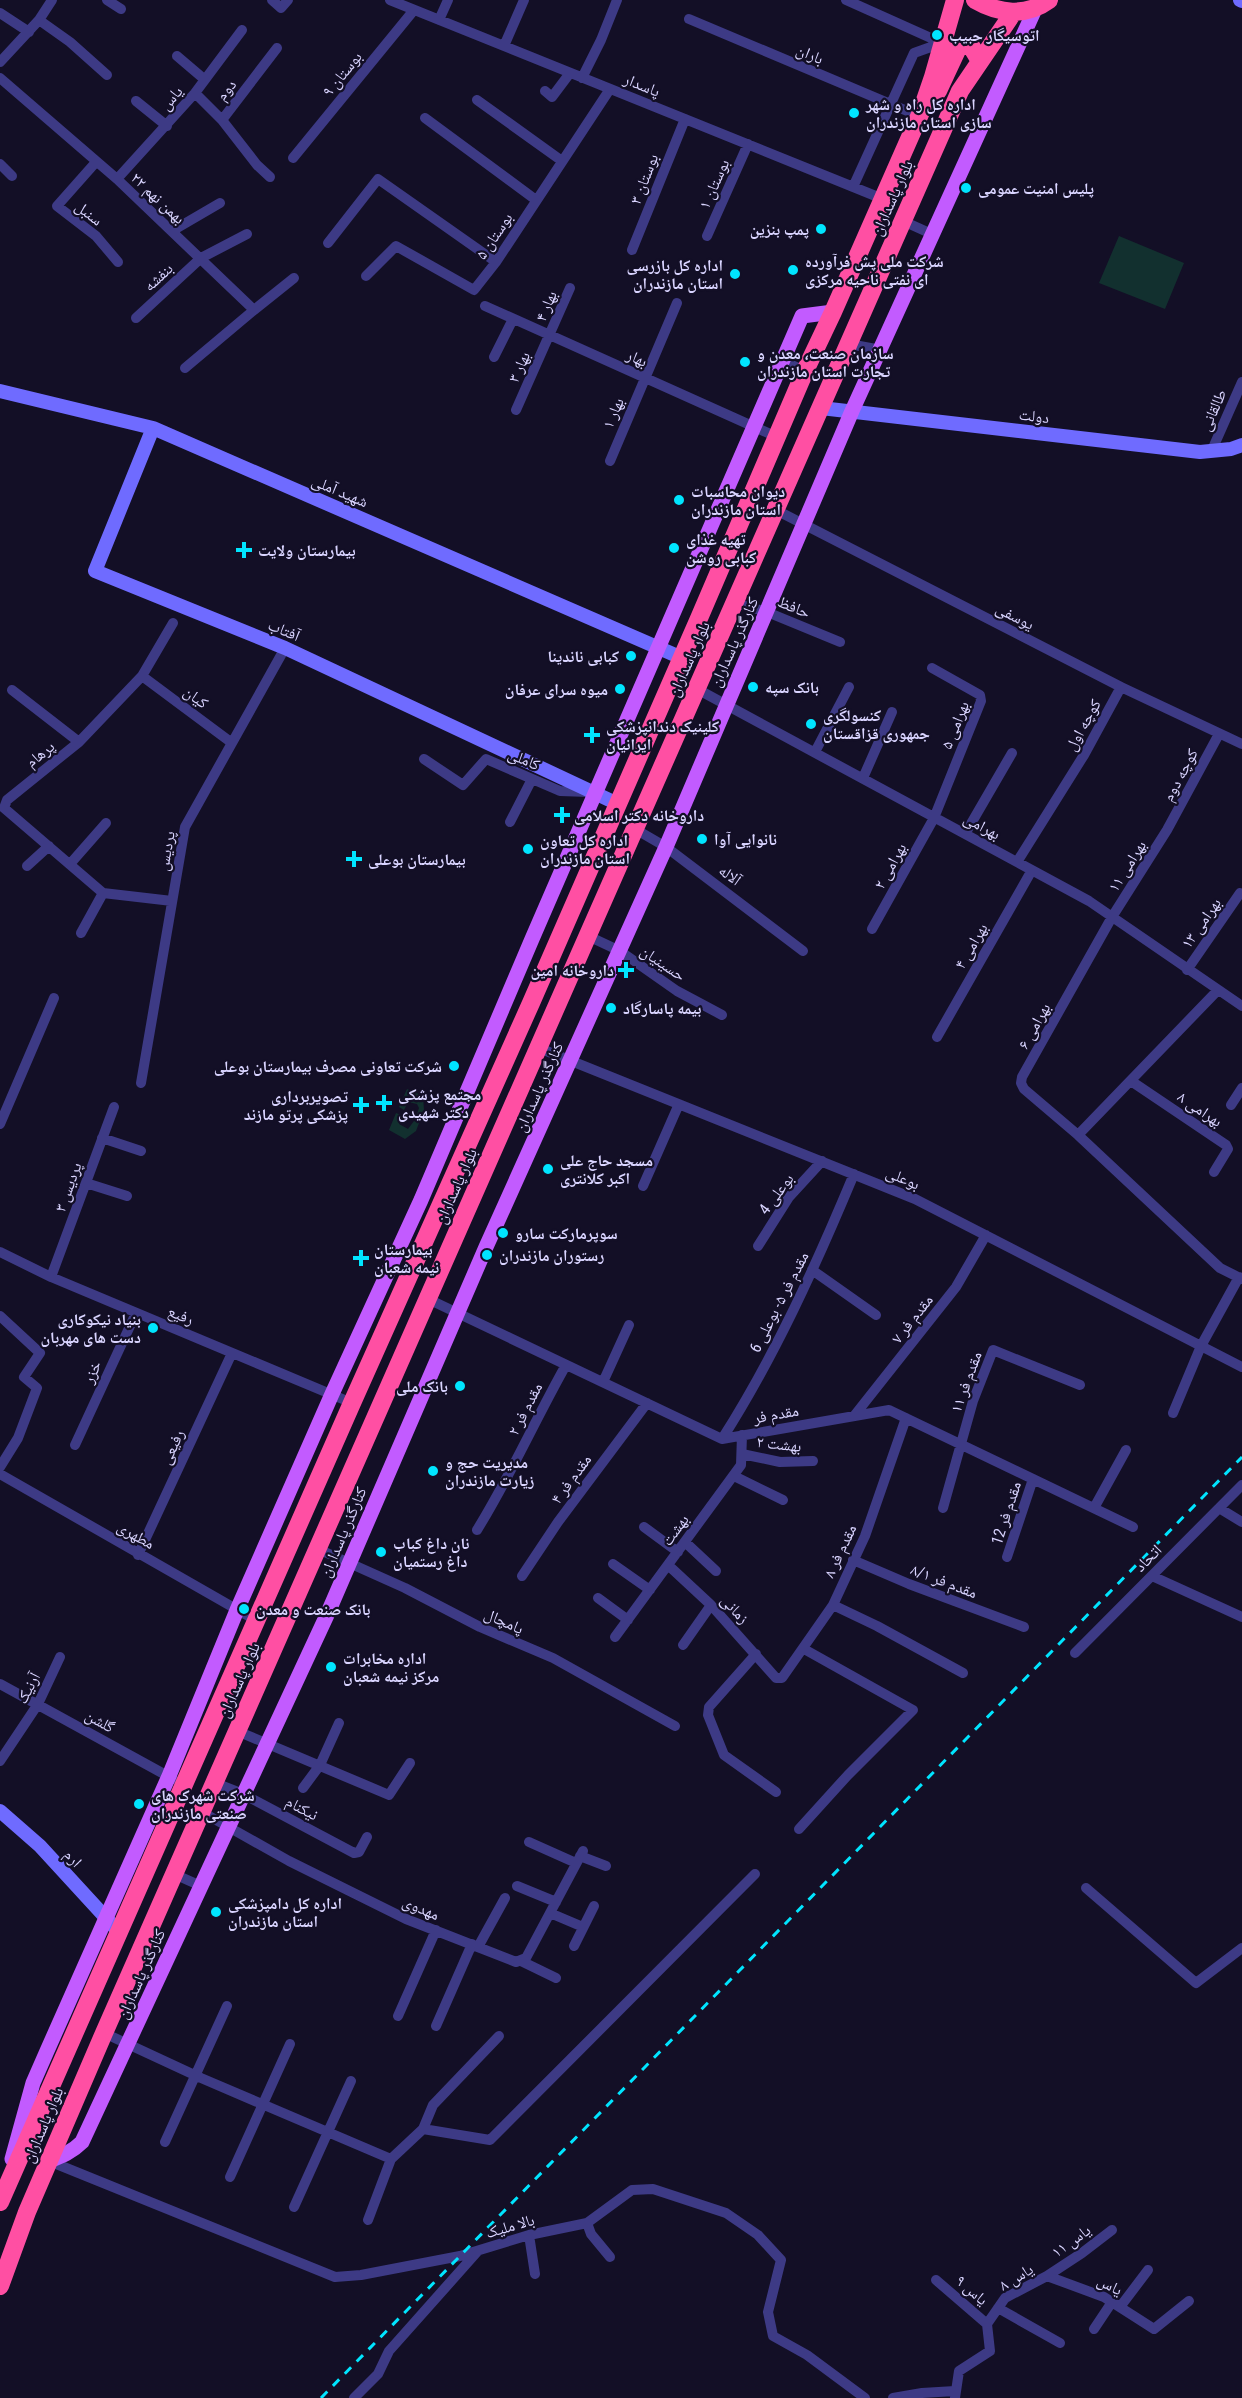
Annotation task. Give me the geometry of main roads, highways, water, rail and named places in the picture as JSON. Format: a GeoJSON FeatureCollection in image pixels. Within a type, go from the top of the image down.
{"type":"FeatureCollection","features":[{"type":"Feature","properties":{"kind":"highway","name":"بلوار پاسداران"},"geometry":{"type":"LineString","coordinates":[[0,2201],[118,1931],[177,1781],[257,1621],[682,658],[805,370],[920,114],[955,0]]}},
{"type":"Feature","properties":{"kind":"highway"},"geometry":{"type":"LineString","coordinates":[[975,0],[984,5],[1013,13],[1043,3]]}},
{"type":"Feature","properties":{"kind":"highway","name":"بلوار پاسداران"},"geometry":{"type":"LineString","coordinates":[[0,2286],[27,2212],[104,2033],[960,91],[1013,13]]}},
{"type":"Feature","properties":{"kind":"highway"},"geometry":{"type":"LineString","coordinates":[[920,114],[939,90],[959,46],[971,46],[980,61]]}},
{"type":"Feature","properties":{"kind":"highway"},"geometry":{"type":"LineString","coordinates":[[0,2259],[27,2212]]}},
{"type":"Feature","properties":{"kind":"main road","name":"کنارگذر پاسداران"},"geometry":{"type":"LineString","coordinates":[[49,2160],[75,2150],[82,2142],[130,2043],[349,1563],[457,1313],[620,951],[852,411],[1043,3]]}},
{"type":"Feature","properties":{"kind":"main road"},"geometry":{"type":"LineString","coordinates":[[0,2201],[33,2083],[105,1917],[177,1781],[237,1610],[332,1394],[422,1200],[802,316],[833,312]]}},
{"type":"Feature","properties":{"kind":"main road","name":"شهید آملی"},"geometry":{"type":"LineString","coordinates":[[0,391],[153,428],[682,658]]}},
{"type":"Feature","properties":{"kind":"main road","name":"دولت"},"geometry":{"type":"LineString","coordinates":[[821,408],[1200,452],[1242,445]]}},
{"type":"Feature","properties":{"kind":"main road","name":"آفتاب"},"geometry":{"type":"LineString","coordinates":[[153,428],[95,571],[285,648],[618,804]]}},
{"type":"Feature","properties":{"kind":"main road","name":"ارم"},"geometry":{"type":"LineString","coordinates":[[0,1811],[40,1846],[118,1931]]}},
{"type":"Feature","properties":{"kind":"railway"},"geometry":{"type":"LineString","coordinates":[[321,2398],[1242,1457]]}},
{"type":"Feature","properties":{"kind":"place","name":"اتوسیگار حبیب"},"geometry":{"type":"Point","coordinates":[937,35]}},
{"type":"Feature","properties":{"kind":"place","name":"اداره کل راه و شهر سازی استان مازندران"},"geometry":{"type":"Point","coordinates":[854,113]}},
{"type":"Feature","properties":{"kind":"place","name":"پلیس امنیت عمومی"},"geometry":{"type":"Point","coordinates":[966,188]}},
{"type":"Feature","properties":{"kind":"place","name":"پمپ بنزین"},"geometry":{"type":"Point","coordinates":[821,229]}},
{"type":"Feature","properties":{"kind":"place","name":"شرکت ملی پش فرآورده ای نفتی ناحیه مرکزی"},"geometry":{"type":"Point","coordinates":[793,270]}},
{"type":"Feature","properties":{"kind":"place","name":"اداره کل بازرسی استان مازندران"},"geometry":{"type":"Point","coordinates":[735,274]}},
{"type":"Feature","properties":{"kind":"place","name":"سازمان صنعت، معدن و تجارت استان مازندران"},"geometry":{"type":"Point","coordinates":[745,362]}},
{"type":"Feature","properties":{"kind":"place","name":"دیوان محاسبات استان مازندران"},"geometry":{"type":"Point","coordinates":[679,500]}},
{"type":"Feature","properties":{"kind":"place","name":"تهیه غذای کبابی روشن"},"geometry":{"type":"Point","coordinates":[674,548]}},
{"type":"Feature","properties":{"kind":"place","name":"بیمارستان ولایت"},"geometry":{"type":"Point","coordinates":[244,550]}},
{"type":"Feature","properties":{"kind":"place","name":"کبابی ناندینا"},"geometry":{"type":"Point","coordinates":[631,656]}},
{"type":"Feature","properties":{"kind":"place","name":"بانک سپه"},"geometry":{"type":"Point","coordinates":[753,687]}},
{"type":"Feature","properties":{"kind":"place","name":"میوه سرای عرفان"},"geometry":{"type":"Point","coordinates":[620,689]}},
{"type":"Feature","properties":{"kind":"place","name":"کنسولگری جمهوری قزاقستان"},"geometry":{"type":"Point","coordinates":[811,724]}},
{"type":"Feature","properties":{"kind":"place","name":"کلینیک دندانپزشکی ایرانیان"},"geometry":{"type":"Point","coordinates":[592,735]}},
{"type":"Feature","properties":{"kind":"place","name":"داروخانه دکتر اسلامی"},"geometry":{"type":"Point","coordinates":[562,815]}},
{"type":"Feature","properties":{"kind":"place","name":"نانوایی آوا"},"geometry":{"type":"Point","coordinates":[702,839]}},
{"type":"Feature","properties":{"kind":"place","name":"اداره کل تعاون استان مازندران"},"geometry":{"type":"Point","coordinates":[528,849]}},
{"type":"Feature","properties":{"kind":"place","name":"بیمارستان بوعلی"},"geometry":{"type":"Point","coordinates":[354,859]}},
{"type":"Feature","properties":{"kind":"place","name":"داروخانه امین"},"geometry":{"type":"Point","coordinates":[626,970]}},
{"type":"Feature","properties":{"kind":"place","name":"بیمه پاسارگاد"},"geometry":{"type":"Point","coordinates":[611,1008]}},
{"type":"Feature","properties":{"kind":"place","name":"شرکت تعاونی مصرف بیمارستان بوعلی"},"geometry":{"type":"Point","coordinates":[454,1066]}},
{"type":"Feature","properties":{"kind":"place","name":"مجتمع پزشکی دکتر شهیدی"},"geometry":{"type":"Point","coordinates":[384,1103]}},
{"type":"Feature","properties":{"kind":"place","name":"تصویربرداری پزشکی پرتو مازند"},"geometry":{"type":"Point","coordinates":[361,1105]}},
{"type":"Feature","properties":{"kind":"place","name":"مسجد حاج علی اکبر کلانتری"},"geometry":{"type":"Point","coordinates":[548,1169]}},
{"type":"Feature","properties":{"kind":"place","name":"سوپرمارکت سارو"},"geometry":{"type":"Point","coordinates":[503,1233]}},
{"type":"Feature","properties":{"kind":"place","name":"رستوران مازندران"},"geometry":{"type":"Point","coordinates":[487,1255]}},
{"type":"Feature","properties":{"kind":"place","name":"بیمارستان نیمه شعبان"},"geometry":{"type":"Point","coordinates":[361,1258]}},
{"type":"Feature","properties":{"kind":"place","name":"بنیاد نیکوکاری دست های مهربان"},"geometry":{"type":"Point","coordinates":[153,1328]}},
{"type":"Feature","properties":{"kind":"place","name":"بانک ملی"},"geometry":{"type":"Point","coordinates":[460,1386]}},
{"type":"Feature","properties":{"kind":"place","name":"مدیریت حج و زیارت مازندران"},"geometry":{"type":"Point","coordinates":[433,1471]}},
{"type":"Feature","properties":{"kind":"place","name":"نان داغ کباب داغ رستمیان"},"geometry":{"type":"Point","coordinates":[381,1552]}},
{"type":"Feature","properties":{"kind":"place","name":"بانک صنعت و معدن"},"geometry":{"type":"Point","coordinates":[244,1609]}},
{"type":"Feature","properties":{"kind":"place","name":"اداره مخابرات مرکز نیمه شعبان"},"geometry":{"type":"Point","coordinates":[331,1667]}},
{"type":"Feature","properties":{"kind":"place","name":"شرکت شهرک های صنعتی مازندران"},"geometry":{"type":"Point","coordinates":[139,1804]}},
{"type":"Feature","properties":{"kind":"place","name":"اداره کل دامپزشکی استان مازندران"},"geometry":{"type":"Point","coordinates":[216,1912]}}]}
